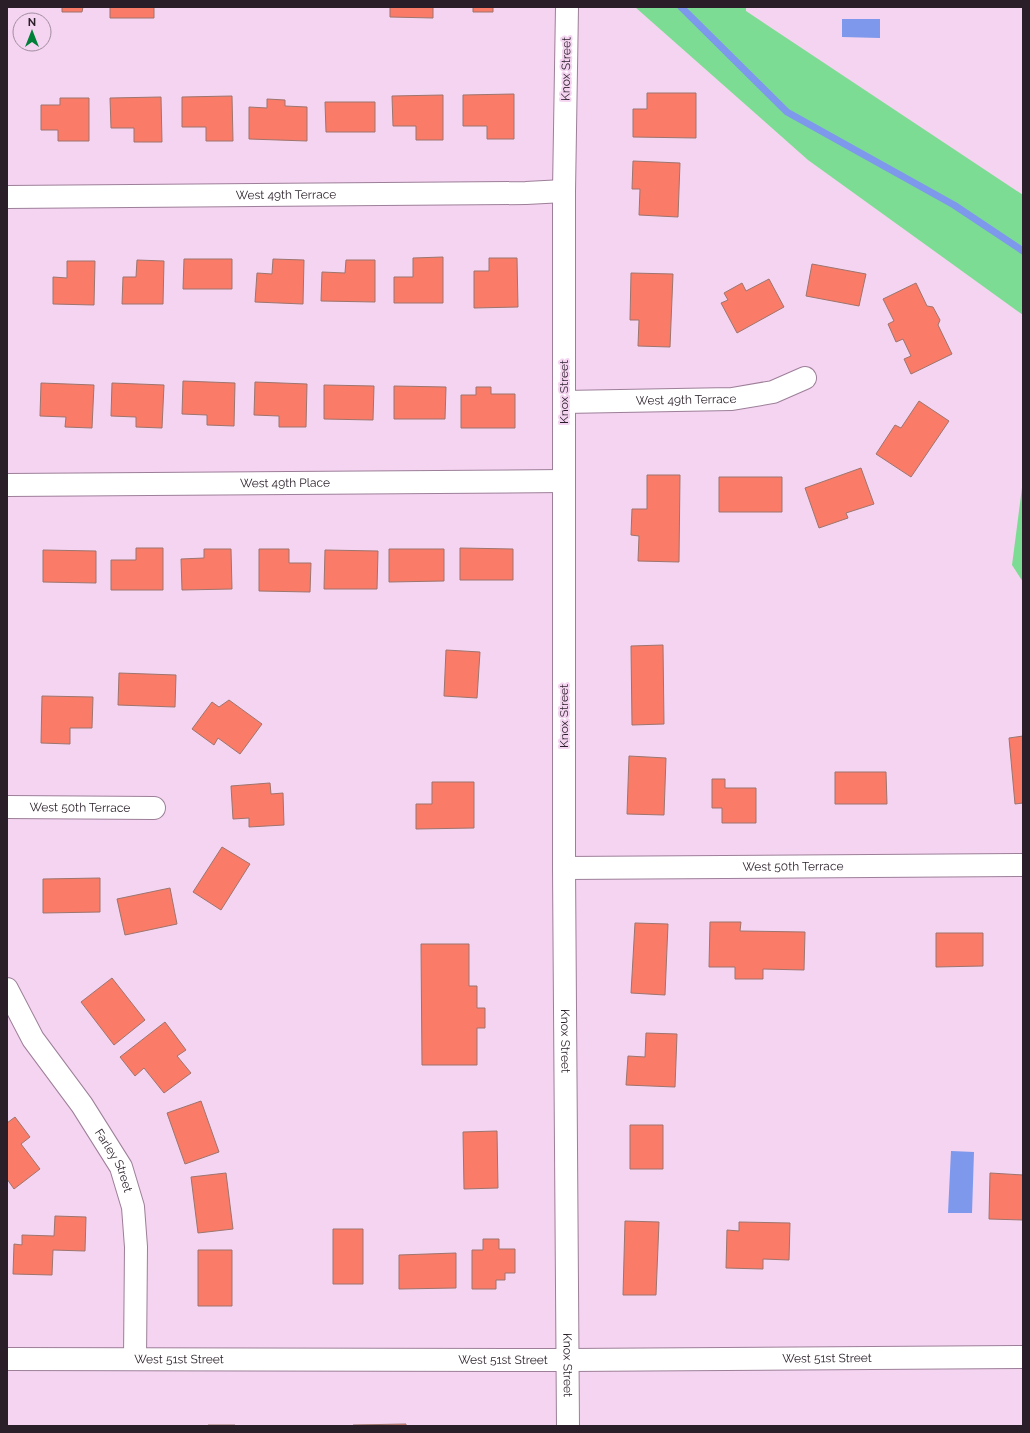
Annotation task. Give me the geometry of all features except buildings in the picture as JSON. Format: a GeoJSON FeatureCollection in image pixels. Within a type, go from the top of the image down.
{"type":"FeatureCollection","features":[{"type":"Feature","properties":{"kind":"street","name":"Knox Street"},"geometry":{"type":"LineString","coordinates":[[567,7],[564,191],[564,868],[568,1426]]}},
{"type":"Feature","properties":{"kind":"street","name":"West 49th Terrace"},"geometry":{"type":"LineString","coordinates":[[7,197],[526,193],[564,191]]}},
{"type":"Feature","properties":{"kind":"street","name":"West 49th Terrace"},"geometry":{"type":"LineString","coordinates":[[564,402],[732,399],[773,392],[806,378]]}},
{"type":"Feature","properties":{"kind":"street","name":"West 49th Place"},"geometry":{"type":"LineString","coordinates":[[7,485],[564,481]]}},
{"type":"Feature","properties":{"kind":"street","name":"West 50th Terrace"},"geometry":{"type":"LineString","coordinates":[[7,807],[154,808]]}},
{"type":"Feature","properties":{"kind":"street","name":"West 50th Terrace"},"geometry":{"type":"LineString","coordinates":[[564,868],[1023,865]]}},
{"type":"Feature","properties":{"kind":"street","name":"Farley Street"},"geometry":{"type":"LineString","coordinates":[[7,989],[33,1039],[82,1106],[121,1167],[133,1207],[136,1247],[135,1359]]}},
{"type":"Feature","properties":{"kind":"street","name":"West 51st Street"},"geometry":{"type":"LineString","coordinates":[[7,1359],[568,1360],[1023,1357]]}},
{"type":"Feature","properties":{"kind":"green space"},"geometry":{"type":"Polygon","coordinates":[[[635,7],[746,7],[746,11],[1023,195],[1023,315],[808,160],[635,7]]]}},
{"type":"Feature","properties":{"kind":"green space"},"geometry":{"type":"Polygon","coordinates":[[[1023,480],[1023,582],[1012,565],[1023,480]]]}},
{"type":"Feature","properties":{"kind":"water"},"geometry":{"type":"Polygon","coordinates":[[[842,19],[880,19],[880,38],[842,37],[842,19]]]}},
{"type":"Feature","properties":{"kind":"water"},"geometry":{"type":"Polygon","coordinates":[[[951,1151],[974,1152],[972,1213],[948,1213],[951,1151]]]}},
{"type":"Feature","properties":{"kind":"waterway"},"geometry":{"type":"LineString","coordinates":[[681,7],[787,112],[954,205],[1023,251]]}}]}
